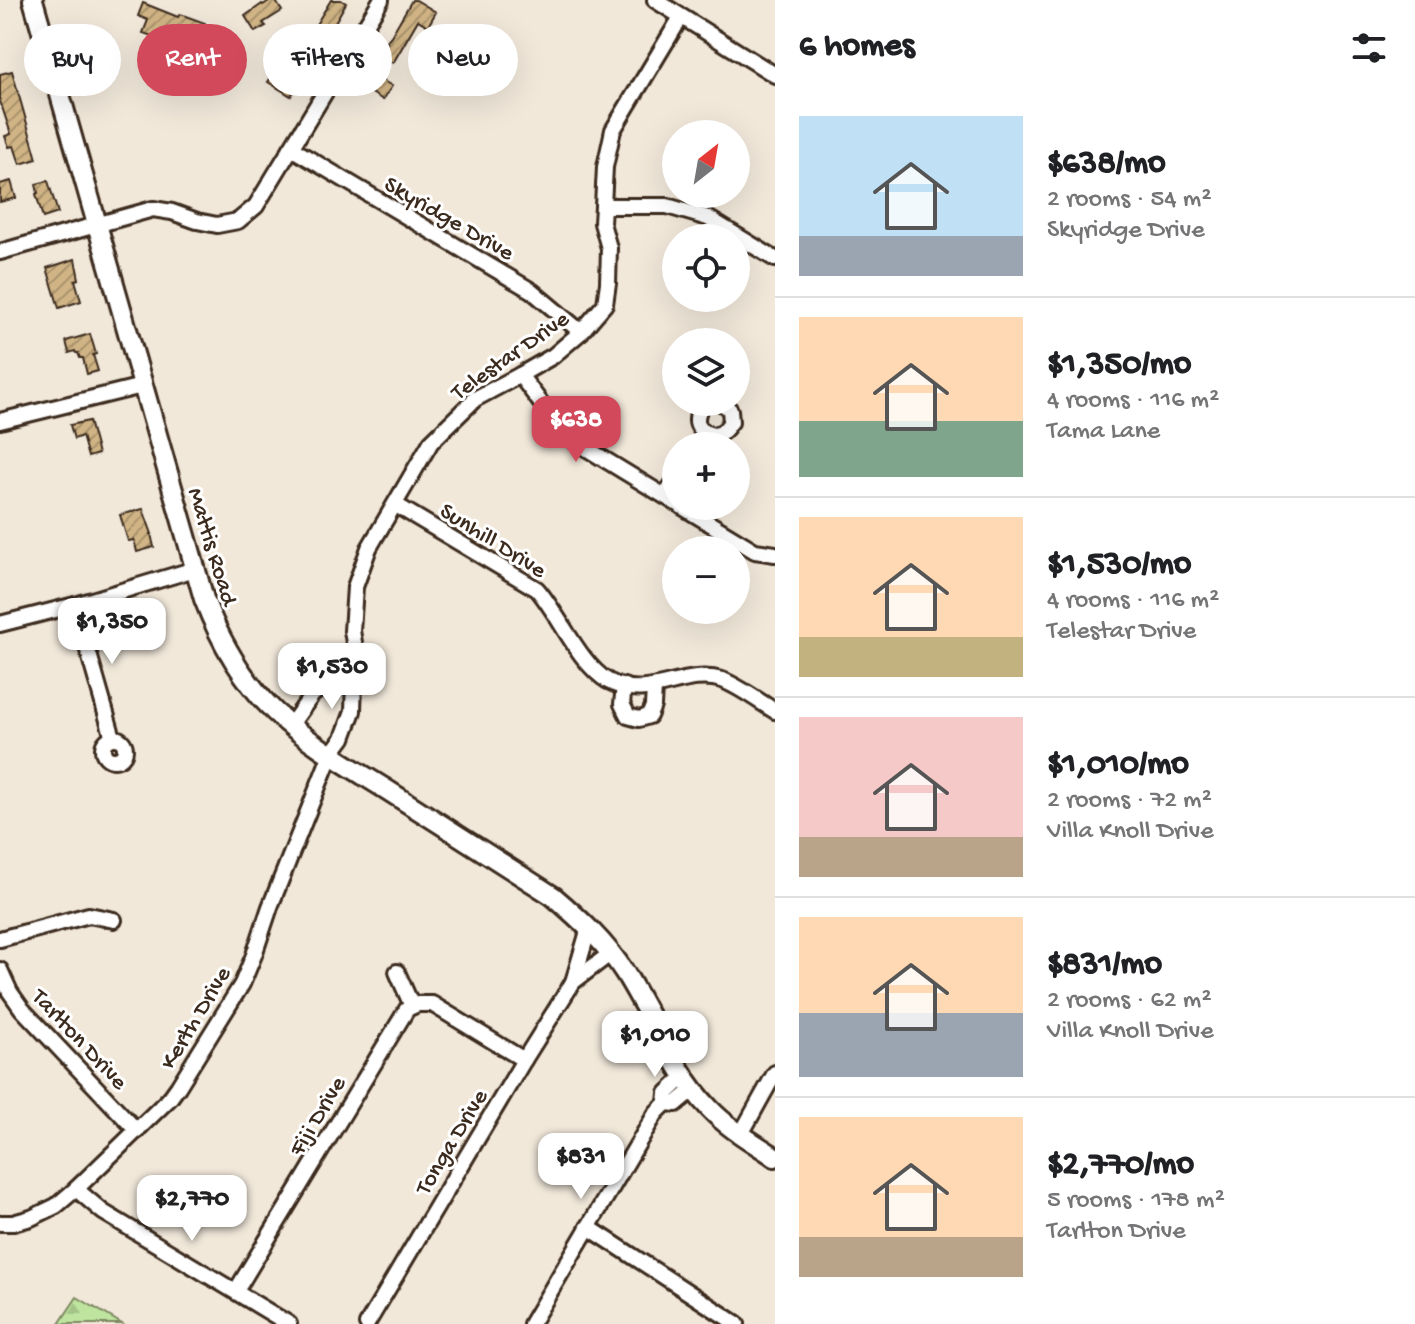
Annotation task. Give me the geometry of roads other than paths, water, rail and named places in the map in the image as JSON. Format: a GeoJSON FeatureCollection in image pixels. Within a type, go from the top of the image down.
{"type":"FeatureCollection","features":[{"type":"Feature","properties":{"kind":"main road","name":"Mattis Road"},"geometry":{"type":"LineString","coordinates":[[33,0],[195,569],[208,610],[227,650],[258,692],[290,726],[553,896],[589,928],[611,953],[708,1108],[775,1157]]}},
{"type":"Feature","properties":{"kind":"street"},"geometry":{"type":"LineString","coordinates":[[0,252],[153,209],[217,225],[238,221],[256,206],[381,0]]}},
{"type":"Feature","properties":{"kind":"street"},"geometry":{"type":"LineString","coordinates":[[655,0],[775,75]]}},
{"type":"Feature","properties":{"kind":"street","name":"Telestar Drive"},"geometry":{"type":"LineString","coordinates":[[331,754],[343,738],[353,711],[355,587],[369,548],[431,442],[475,399],[553,356],[581,332],[605,304],[609,248],[602,223],[605,167],[613,130],[681,17]]}},
{"type":"Feature","properties":{"kind":"street","name":"Skyridge Drive"},"geometry":{"type":"LineString","coordinates":[[291,148],[532,291],[581,332]]}},
{"type":"Feature","properties":{"kind":"street"},"geometry":{"type":"LineString","coordinates":[[603,206],[667,206],[708,218],[775,259]]}},
{"type":"Feature","properties":{"kind":"street"},"geometry":{"type":"LineString","coordinates":[[520,375],[549,414],[576,442],[662,495]]}},
{"type":"Feature","properties":{"kind":"street"},"geometry":{"type":"LineString","coordinates":[[0,421],[142,386]]}},
{"type":"Feature","properties":{"kind":"street","name":"Sunhill Drive"},"geometry":{"type":"LineString","coordinates":[[396,505],[537,589],[588,664],[608,681],[624,686],[654,688],[693,677],[723,680],[775,711]]}},
{"type":"Feature","properties":{"kind":"street"},"geometry":{"type":"LineString","coordinates":[[704,520],[755,551],[775,554]]}},
{"type":"Feature","properties":{"kind":"street"},"geometry":{"type":"LineString","coordinates":[[0,624],[195,569]]}},
{"type":"Feature","properties":{"kind":"street"},"geometry":{"type":"LineString","coordinates":[[75,605],[113,738]]}},
{"type":"Feature","properties":{"kind":"street"},"geometry":{"type":"LineString","coordinates":[[290,726],[312,695],[336,676],[355,676]]}},
{"type":"Feature","properties":{"kind":"street"},"geometry":{"type":"LineString","coordinates":[[624,686],[622,704],[628,716],[639,719],[649,716],[654,688]]}},
{"type":"Feature","properties":{"kind":"street","name":"Kerth Drive"},"geometry":{"type":"LineString","coordinates":[[0,1223],[13,1223],[45,1213],[76,1189],[178,1087],[236,996],[331,754]]}},
{"type":"Feature","properties":{"kind":"street"},"geometry":{"type":"LineString","coordinates":[[0,939],[89,915],[114,920]]}},
{"type":"Feature","properties":{"kind":"street","name":"Tonga Drive"},"geometry":{"type":"LineString","coordinates":[[367,1324],[573,982],[589,928]]}},
{"type":"Feature","properties":{"kind":"street","name":"Tonga Drive"},"geometry":{"type":"LineString","coordinates":[[573,982],[611,953]]}},
{"type":"Feature","properties":{"kind":"street","name":"Tarlton Drive"},"geometry":{"type":"LineString","coordinates":[[0,970],[22,1009],[137,1131]]}},
{"type":"Feature","properties":{"kind":"street"},"geometry":{"type":"LineString","coordinates":[[397,972],[412,1006],[432,1004],[524,1060]]}},
{"type":"Feature","properties":{"kind":"street","name":"Fiji Drive"},"geometry":{"type":"LineString","coordinates":[[236,1291],[401,1016],[412,1006]]}},
{"type":"Feature","properties":{"kind":"street"},"geometry":{"type":"LineString","coordinates":[[741,1134],[775,1073]]}},
{"type":"Feature","properties":{"kind":"street"},"geometry":{"type":"LineString","coordinates":[[531,1324],[656,1113],[666,1103],[676,1104],[690,1083]]}},
{"type":"Feature","properties":{"kind":"street"},"geometry":{"type":"LineString","coordinates":[[76,1189],[103,1212],[289,1324]]}},
{"type":"Feature","properties":{"kind":"street"},"geometry":{"type":"LineString","coordinates":[[588,1227],[737,1324]]}}]}
